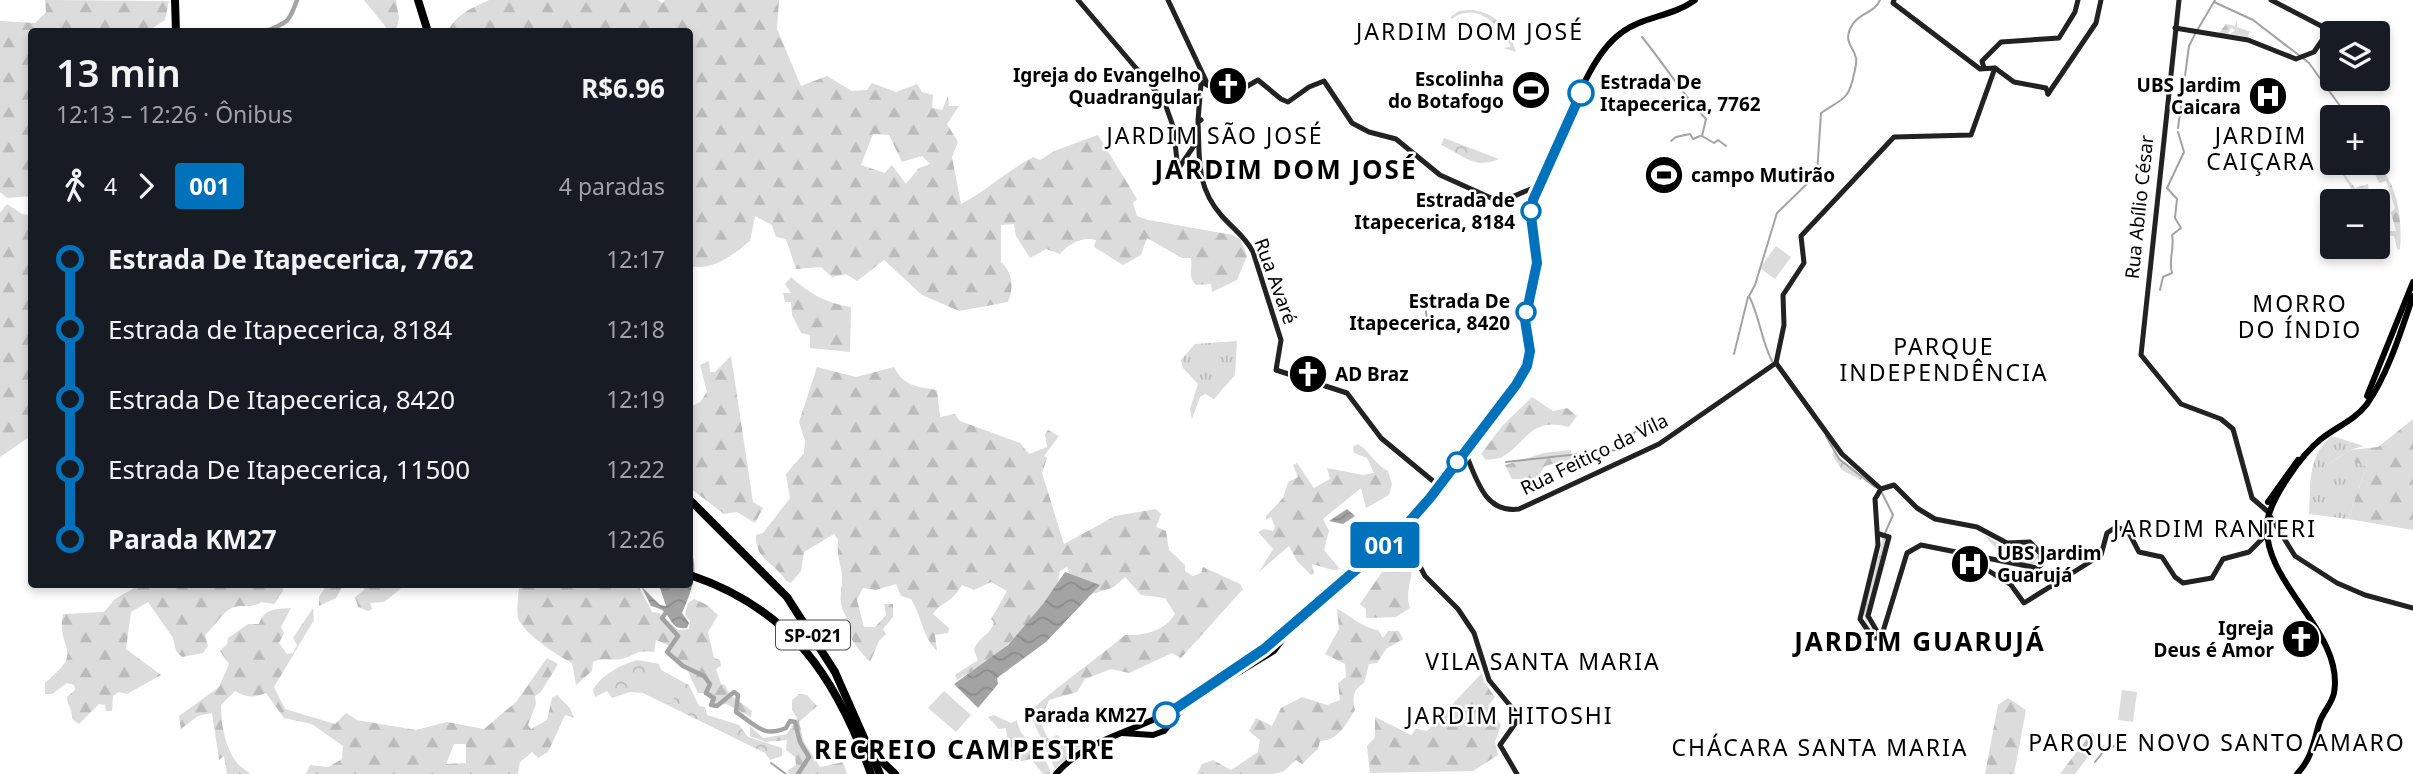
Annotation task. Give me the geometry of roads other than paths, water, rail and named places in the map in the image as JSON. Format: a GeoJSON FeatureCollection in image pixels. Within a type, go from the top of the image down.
{"type":"FeatureCollection","features":[{"type":"Feature","properties":{"kind":"highway"},"geometry":{"type":"LineString","coordinates":[[175,0],[177,28]]}},
{"type":"Feature","properties":{"kind":"highway"},"geometry":{"type":"LineString","coordinates":[[418,0],[427,28]]}},
{"type":"Feature","properties":{"kind":"highway","name":"SP-021"},"geometry":{"type":"LineString","coordinates":[[693,503],[787,597],[835,672],[868,753],[871,774]]}},
{"type":"Feature","properties":{"kind":"highway","name":"SP-021"},"geometry":{"type":"LineString","coordinates":[[693,576],[755,604],[787,631],[831,687],[880,774]]}},
{"type":"Feature","properties":{"kind":"highway"},"geometry":{"type":"LineString","coordinates":[[864,774],[868,753],[895,774]]}},
{"type":"Feature","properties":{"kind":"main road"},"geometry":{"type":"LineString","coordinates":[[1122,733],[1153,735],[1172,724],[1185,705],[1268,650],[1295,623],[1401,531],[1439,486],[1516,385],[1528,361],[1530,346],[1525,320],[1536,268],[1537,247],[1531,212],[1538,186],[1600,57],[1616,37],[1635,24],[1677,12],[1695,0]]}},
{"type":"Feature","properties":{"kind":"main road"},"geometry":{"type":"LineString","coordinates":[[2386,358],[2413,282]]}},
{"type":"Feature","properties":{"kind":"main road"},"geometry":{"type":"LineString","coordinates":[[2297,774],[2313,752],[2320,723],[2334,692],[2330,653],[2287,584],[2265,535],[2267,512],[2272,501],[2313,447],[2359,412],[2375,384],[2413,296]]}},
{"type":"Feature","properties":{"kind":"main road"},"geometry":{"type":"LineString","coordinates":[[1277,647],[1283,634]]}},
{"type":"Feature","properties":{"kind":"main road"},"geometry":{"type":"LineString","coordinates":[[1172,724],[1156,727],[1155,723],[1268,650],[1287,648],[1283,642],[1283,634]]}},
{"type":"Feature","properties":{"kind":"main road"},"geometry":{"type":"LineString","coordinates":[[1056,774],[1085,747],[1166,715]]}},
{"type":"Feature","properties":{"kind":"street"},"geometry":{"type":"LineString","coordinates":[[1078,0],[1164,101],[1172,121],[1178,169],[1196,143]]}},
{"type":"Feature","properties":{"kind":"street"},"geometry":{"type":"LineString","coordinates":[[1168,0],[1181,25],[1204,84],[1230,96],[1258,80],[1280,99],[1290,101],[1309,87],[1324,81],[1348,120],[1373,133],[1396,139],[1440,175],[1505,203],[1538,186]]}},
{"type":"Feature","properties":{"kind":"street"},"geometry":{"type":"LineString","coordinates":[[1894,0],[1893,3],[1982,69],[1995,68],[2014,82],[2047,91],[2096,23],[2101,0]]}},
{"type":"Feature","properties":{"kind":"street"},"geometry":{"type":"LineString","coordinates":[[1982,69],[1982,61],[2001,42],[2059,38],[2078,0]]}},
{"type":"Feature","properties":{"kind":"street","name":"Rua Abílio César"},"geometry":{"type":"LineString","coordinates":[[2179,0],[2140,353],[2147,366],[2181,404],[2221,419],[2233,429],[2252,498],[2267,512]]}},
{"type":"Feature","properties":{"kind":"street"},"geometry":{"type":"LineString","coordinates":[[2175,28],[2248,40],[2296,59],[2314,51],[2329,30],[2271,0]]}},
{"type":"Feature","properties":{"kind":"street"},"geometry":{"type":"LineString","coordinates":[[1171,8],[1171,16]]}},
{"type":"Feature","properties":{"kind":"street"},"geometry":{"type":"LineString","coordinates":[[1181,16],[1181,25]]}},
{"type":"Feature","properties":{"kind":"street"},"geometry":{"type":"LineString","coordinates":[[1881,489],[1842,454],[1776,363],[1784,325],[1783,295],[1804,263],[1801,236],[1894,137],[1971,135],[1995,68]]}},
{"type":"Feature","properties":{"kind":"street","name":"Rua Avaré"},"geometry":{"type":"LineString","coordinates":[[1204,84],[1200,93],[1200,122],[1196,143],[1202,180],[1211,202],[1245,239],[1253,252],[1281,340],[1276,370],[1347,393],[1385,442],[1439,486]]}},
{"type":"Feature","properties":{"kind":"street","name":"Rua Feitiço da Vila"},"geometry":{"type":"LineString","coordinates":[[1465,452],[1490,503],[1500,509],[1519,509],[1659,444],[1776,363]]}},
{"type":"Feature","properties":{"kind":"street"},"geometry":{"type":"LineString","coordinates":[[1686,426],[1694,422]]}},
{"type":"Feature","properties":{"kind":"street"},"geometry":{"type":"LineString","coordinates":[[1458,460],[1470,466]]}},
{"type":"Feature","properties":{"kind":"street"},"geometry":{"type":"LineString","coordinates":[[1881,638],[1873,640],[1860,624],[1860,614],[1879,534],[1875,502],[1881,489],[1894,485],[1917,509],[1935,519],[1977,527],[2007,544],[2030,542],[2043,557],[2037,568],[1974,559]]}},
{"type":"Feature","properties":{"kind":"street"},"geometry":{"type":"LineString","coordinates":[[2267,512],[2295,556],[2325,577],[2365,595],[2413,608]]}},
{"type":"Feature","properties":{"kind":"street"},"geometry":{"type":"LineString","coordinates":[[1881,638],[1907,553],[1921,545],[1974,559],[2011,585],[2024,603],[2101,555],[2108,533],[2116,527],[2128,531],[2139,552],[2164,559],[2175,577],[2183,583],[2212,578],[2223,559],[2247,553],[2265,535]]}},
{"type":"Feature","properties":{"kind":"street"},"geometry":{"type":"LineString","coordinates":[[1401,531],[1425,576],[1458,609],[1474,633],[1491,684],[1517,714],[1517,721],[1500,745],[1517,774]]}},
{"type":"Feature","properties":{"kind":"street"},"geometry":{"type":"LineString","coordinates":[[1879,534],[1889,537],[1868,616],[1881,638]]}},
{"type":"Feature","properties":{"kind":"water"},"geometry":{"type":"Polygon","coordinates":[[[1347,509],[1355,516],[1343,524],[1329,521],[1347,509]]]}},
{"type":"Feature","properties":{"kind":"water"},"geometry":{"type":"Polygon","coordinates":[[[1065,572],[1100,585],[1046,642],[997,678],[998,684],[978,708],[954,684],[1008,645],[1043,604],[1065,572]]]}},
{"type":"Feature","properties":{"kind":"water"},"geometry":{"type":"Polygon","coordinates":[[[642,588],[660,605],[666,606],[660,588],[691,588],[682,613],[689,623],[687,628],[677,627],[666,613],[651,606],[642,588]]]}},
{"type":"Feature","properties":{"kind":"waterway"},"geometry":{"type":"LineString","coordinates":[[273,28],[286,22],[297,0]]}},
{"type":"Feature","properties":{"kind":"waterway"},"geometry":{"type":"LineString","coordinates":[[1772,361],[1749,296],[1755,285],[1777,213],[1817,174],[1821,113],[1850,90],[1856,62],[1849,41],[1850,29],[1856,20],[1874,8],[1880,0]]}},
{"type":"Feature","properties":{"kind":"waterway"},"geometry":{"type":"LineString","coordinates":[[2198,29],[2215,0]]}},
{"type":"Feature","properties":{"kind":"waterway"},"geometry":{"type":"LineString","coordinates":[[2214,2],[2253,20],[2309,63],[2339,105]]}},
{"type":"Feature","properties":{"kind":"waterway"},"geometry":{"type":"LineString","coordinates":[[2178,128],[2189,46],[2195,34]]}},
{"type":"Feature","properties":{"kind":"waterway"},"geometry":{"type":"LineString","coordinates":[[1642,37],[1706,119],[1702,136],[1714,143],[1718,140],[1726,146]]}},
{"type":"Feature","properties":{"kind":"waterway"},"geometry":{"type":"LineString","coordinates":[[2160,290],[2163,277],[2172,273],[2172,235],[2181,228],[2175,218],[2177,199],[2167,188],[2184,152],[2178,132]]}},
{"type":"Feature","properties":{"kind":"waterway"},"geometry":{"type":"LineString","coordinates":[[1671,141],[1690,134],[1693,139],[1700,136]]}},
{"type":"Feature","properties":{"kind":"waterway"},"geometry":{"type":"LineString","coordinates":[[1734,354],[1748,297]]}},
{"type":"Feature","properties":{"kind":"waterway"},"geometry":{"type":"LineString","coordinates":[[1425,305],[1427,320]]}},
{"type":"Feature","properties":{"kind":"waterway"},"geometry":{"type":"LineString","coordinates":[[1636,431],[1644,421]]}},
{"type":"Feature","properties":{"kind":"waterway"},"geometry":{"type":"LineString","coordinates":[[1506,462],[1616,450],[1626,444],[1635,432]]}},
{"type":"Feature","properties":{"kind":"waterway"},"geometry":{"type":"LineString","coordinates":[[1826,436],[1839,459],[1875,487]]}},
{"type":"Feature","properties":{"kind":"waterway"},"geometry":{"type":"LineString","coordinates":[[1882,493],[1893,515],[1885,533]]}},
{"type":"Feature","properties":{"kind":"waterway"},"geometry":{"type":"LineString","coordinates":[[667,611],[662,618],[678,636],[667,652],[683,666],[704,676],[710,684],[706,693],[714,698],[711,705],[717,706],[734,692],[738,695],[736,712],[760,729],[778,731],[786,728],[790,721],[795,722],[800,742],[809,757],[798,774]]}},
{"type":"Feature","properties":{"kind":"waterway"},"geometry":{"type":"LineString","coordinates":[[2095,762],[2103,752],[2118,744]]}},
{"type":"Feature","properties":{"kind":"waterway"},"geometry":{"type":"LineString","coordinates":[[771,763],[786,774]]}},
{"type":"Feature","properties":{"kind":"place","name":"Igreja do Evangelho Quadrangular"},"geometry":{"type":"Point","coordinates":[1228,86]}},
{"type":"Feature","properties":{"kind":"place","name":"Escolinha do Botafogo"},"geometry":{"type":"Point","coordinates":[1531,90]}},
{"type":"Feature","properties":{"kind":"place","name":"Estrada De Itapecerica, 7762"},"geometry":{"type":"Point","coordinates":[1581,93]}},
{"type":"Feature","properties":{"kind":"place","name":"UBS Jardim Caicara"},"geometry":{"type":"Point","coordinates":[2268,96]}},
{"type":"Feature","properties":{"kind":"place","name":"campo Mutirão"},"geometry":{"type":"Point","coordinates":[1664,175]}},
{"type":"Feature","properties":{"kind":"place","name":"Estrada de Itapecerica, 8184"},"geometry":{"type":"Point","coordinates":[1531,211]}},
{"type":"Feature","properties":{"kind":"place","name":"Estrada De Itapecerica, 8420"},"geometry":{"type":"Point","coordinates":[1526,312]}},
{"type":"Feature","properties":{"kind":"place","name":"AD Braz"},"geometry":{"type":"Point","coordinates":[1308,374]}},
{"type":"Feature","properties":{"kind":"place","name":"UBS Jardim Guarujá"},"geometry":{"type":"Point","coordinates":[1970,564]}},
{"type":"Feature","properties":{"kind":"place","name":"Igreja Deus é Amor"},"geometry":{"type":"Point","coordinates":[2301,639]}},
{"type":"Feature","properties":{"kind":"place","name":"Parada KM27"},"geometry":{"type":"Point","coordinates":[1166,715]}},
{"type":"Feature","properties":{"kind":"district","name":"JARDIM DOM JOSÉ"},"geometry":{"type":"Point","coordinates":[1470,31]}},
{"type":"Feature","properties":{"kind":"district","name":"JARDIM SÃO JOSÉ"},"geometry":{"type":"Point","coordinates":[1215,135]}},
{"type":"Feature","properties":{"kind":"district","name":"JARDIM CAIÇARA"},"geometry":{"type":"Point","coordinates":[2261,148]}},
{"type":"Feature","properties":{"kind":"district","name":"JARDIM DOM JOSÉ"},"geometry":{"type":"Point","coordinates":[1286,169]}},
{"type":"Feature","properties":{"kind":"district","name":"MORRO DO ÍNDIO"},"geometry":{"type":"Point","coordinates":[2300,316]}},
{"type":"Feature","properties":{"kind":"district","name":"PARQUE INDEPENDÊNCIA"},"geometry":{"type":"Point","coordinates":[1944,359]}},
{"type":"Feature","properties":{"kind":"district","name":"JARDIM RANIERI"},"geometry":{"type":"Point","coordinates":[2215,528]}},
{"type":"Feature","properties":{"kind":"district","name":"JARDIM GUARUJÁ"},"geometry":{"type":"Point","coordinates":[1920,641]}},
{"type":"Feature","properties":{"kind":"district","name":"VILA SANTA MARIA"},"geometry":{"type":"Point","coordinates":[1543,661]}},
{"type":"Feature","properties":{"kind":"district","name":"JARDIM HITOSHI"},"geometry":{"type":"Point","coordinates":[1510,715]}},
{"type":"Feature","properties":{"kind":"district","name":"PARQUE NOVO SANTO AMARO"},"geometry":{"type":"Point","coordinates":[2217,742]}},
{"type":"Feature","properties":{"kind":"district","name":"CHÁCARA SANTA MARIA"},"geometry":{"type":"Point","coordinates":[1820,747]}},
{"type":"Feature","properties":{"kind":"district","name":"RECREIO CAMPESTRE"},"geometry":{"type":"Point","coordinates":[965,749]}}]}
